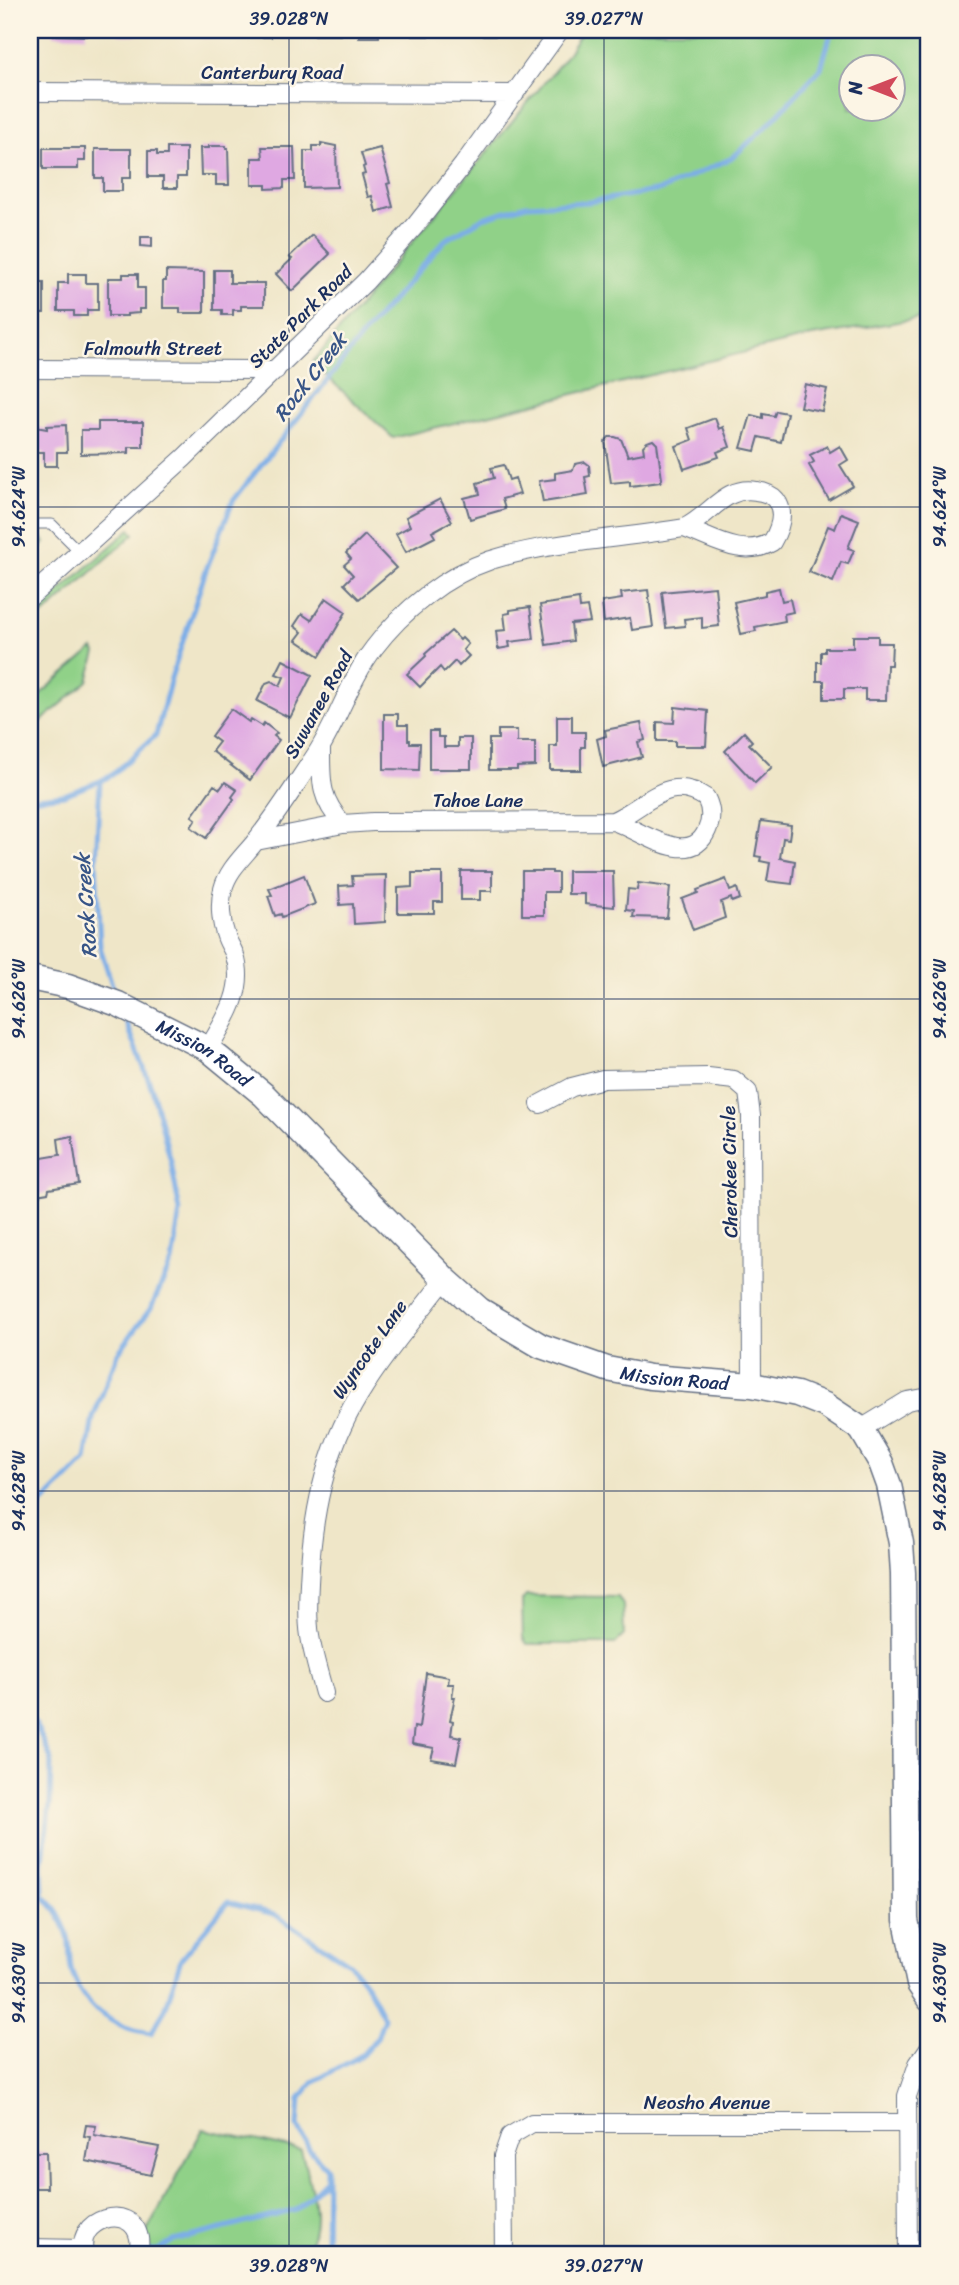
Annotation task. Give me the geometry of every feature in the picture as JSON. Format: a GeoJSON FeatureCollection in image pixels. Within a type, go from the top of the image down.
{"type":"FeatureCollection","features":[{"type":"Feature","properties":{"kind":"main road","name":"Mission Road"},"geometry":{"type":"LineString","coordinates":[[40,981],[118,1004],[202,1046],[264,1095],[445,1279],[480,1310],[541,1346],[607,1369],[650,1377],[752,1385],[797,1394],[825,1405],[861,1429],[881,1463],[890,1485],[901,1543],[906,1920],[919,1984],[929,1999]]}},
{"type":"Feature","properties":{"kind":"street","name":"State Park Road"},"geometry":{"type":"LineString","coordinates":[[30,597],[184,458],[366,281],[415,226],[463,165],[560,30]]}},
{"type":"Feature","properties":{"kind":"street","name":"Canterbury Road"},"geometry":{"type":"LineString","coordinates":[[30,92],[515,94]]}},
{"type":"Feature","properties":{"kind":"street","name":"Falmouth Street"},"geometry":{"type":"LineString","coordinates":[[30,369],[276,370]]}},
{"type":"Feature","properties":{"kind":"street","name":"Suwanee Road"},"geometry":{"type":"LineString","coordinates":[[202,1046],[233,1007],[238,979],[235,956],[225,935],[221,910],[223,889],[235,863],[256,841],[321,749],[356,675],[373,649],[417,603],[448,582],[490,561],[526,551],[684,528],[697,522],[729,494],[739,490],[767,493],[774,498],[781,512],[780,524],[772,542],[752,550],[726,545],[684,528]]}},
{"type":"Feature","properties":{"kind":"street"},"geometry":{"type":"LineString","coordinates":[[321,749],[323,796],[331,811],[343,824]]}},
{"type":"Feature","properties":{"kind":"street","name":"Tahoe Lane"},"geometry":{"type":"LineString","coordinates":[[256,841],[343,824],[401,821],[613,821],[629,826],[654,841],[683,847],[700,841],[710,825],[711,814],[706,798],[683,787],[662,791],[613,821]]}},
{"type":"Feature","properties":{"kind":"street","name":"Cherokee Circle"},"geometry":{"type":"LineString","coordinates":[[540,1104],[572,1087],[603,1079],[708,1077],[734,1080],[748,1092],[751,1116],[752,1385]]}},
{"type":"Feature","properties":{"kind":"street","name":"Wyncote Lane"},"geometry":{"type":"LineString","coordinates":[[324,1693],[310,1636],[308,1615],[310,1542],[317,1499],[328,1461],[338,1434],[374,1371],[445,1279]]}},
{"type":"Feature","properties":{"kind":"street"},"geometry":{"type":"LineString","coordinates":[[861,1429],[907,1401],[929,1397]]}},
{"type":"Feature","properties":{"kind":"street"},"geometry":{"type":"LineString","coordinates":[[908,2255],[906,2095],[918,2064],[929,2048]]}},
{"type":"Feature","properties":{"kind":"street","name":"Neosho Avenue"},"geometry":{"type":"LineString","coordinates":[[504,2255],[503,2155],[510,2136],[532,2123],[906,2123]]}},
{"type":"Feature","properties":{"kind":"street"},"geometry":{"type":"LineString","coordinates":[[30,2248],[84,2252],[89,2227],[98,2221],[125,2218],[139,2236],[139,2255]]}},
{"type":"Feature","properties":{"kind":"lane"},"geometry":{"type":"LineString","coordinates":[[30,524],[52,524],[80,552]]}},
{"type":"Feature","properties":{"kind":"green space"},"geometry":{"type":"Polygon","coordinates":[[[583,30],[929,30],[929,317],[812,336],[393,438],[312,363],[564,59],[583,30]]]}},
{"type":"Feature","properties":{"kind":"green space"},"geometry":{"type":"Polygon","coordinates":[[[30,528],[37,528],[45,543],[30,556],[30,528]]]}},
{"type":"Feature","properties":{"kind":"green space"},"geometry":{"type":"Polygon","coordinates":[[[130,529],[134,534],[30,627],[30,618],[130,529]]]}},
{"type":"Feature","properties":{"kind":"green space"},"geometry":{"type":"Polygon","coordinates":[[[93,649],[96,653],[88,681],[38,724],[30,725],[30,703],[93,649]]]}},
{"type":"Feature","properties":{"kind":"green space"},"geometry":{"type":"Polygon","coordinates":[[[526,1596],[618,1597],[623,1605],[624,1635],[615,1644],[527,1644],[523,1638],[522,1601],[526,1596]]]}},
{"type":"Feature","properties":{"kind":"green space"},"geometry":{"type":"Polygon","coordinates":[[[203,2129],[301,2150],[312,2190],[315,2217],[310,2243],[302,2255],[149,2255],[146,2233],[203,2129]]]}},
{"type":"Feature","properties":{"kind":"building"},"geometry":{"type":"Polygon","coordinates":[[[45,30],[86,30],[86,36],[54,35],[45,33],[45,30]]]}},
{"type":"Feature","properties":{"kind":"building"},"geometry":{"type":"Polygon","coordinates":[[[119,30],[138,30],[138,35],[119,35],[119,30]]]}},
{"type":"Feature","properties":{"kind":"building"},"geometry":{"type":"Polygon","coordinates":[[[149,30],[160,30],[160,34],[149,34],[149,30]]]}},
{"type":"Feature","properties":{"kind":"building"},"geometry":{"type":"Polygon","coordinates":[[[170,30],[188,30],[188,35],[170,35],[170,30]]]}},
{"type":"Feature","properties":{"kind":"building"},"geometry":{"type":"Polygon","coordinates":[[[201,30],[231,30],[231,38],[201,38],[201,30]]]}},
{"type":"Feature","properties":{"kind":"building"},"geometry":{"type":"Polygon","coordinates":[[[254,30],[284,30],[284,33],[271,34],[271,37],[254,37],[254,30]]]}},
{"type":"Feature","properties":{"kind":"building"},"geometry":{"type":"Polygon","coordinates":[[[315,30],[340,30],[340,35],[315,35],[315,30]]]}},
{"type":"Feature","properties":{"kind":"building"},"geometry":{"type":"Polygon","coordinates":[[[359,30],[379,30],[379,37],[359,37],[359,30]]]}},
{"type":"Feature","properties":{"kind":"building"},"geometry":{"type":"Polygon","coordinates":[[[412,30],[456,30],[456,36],[412,36],[412,30]]]}},
{"type":"Feature","properties":{"kind":"building"},"geometry":{"type":"Polygon","coordinates":[[[483,30],[503,30],[503,36],[483,36],[483,30]]]}},
{"type":"Feature","properties":{"kind":"building"},"geometry":{"type":"Polygon","coordinates":[[[321,143],[336,146],[337,187],[304,188],[304,151],[313,151],[313,146],[321,146],[321,143]]]}},
{"type":"Feature","properties":{"kind":"building"},"geometry":{"type":"Polygon","coordinates":[[[262,147],[294,147],[295,180],[284,180],[284,188],[266,189],[266,185],[252,185],[252,158],[263,158],[262,147]]]}},
{"type":"Feature","properties":{"kind":"building"},"geometry":{"type":"Polygon","coordinates":[[[43,148],[85,148],[85,161],[78,161],[78,169],[43,169],[43,148]]]}},
{"type":"Feature","properties":{"kind":"building"},"geometry":{"type":"Polygon","coordinates":[[[167,148],[186,148],[186,177],[177,177],[177,188],[163,188],[163,177],[148,177],[148,151],[167,155],[167,148]]]}},
{"type":"Feature","properties":{"kind":"building"},"geometry":{"type":"Polygon","coordinates":[[[200,148],[228,148],[229,185],[216,185],[216,175],[201,175],[200,148]]]}},
{"type":"Feature","properties":{"kind":"building"},"geometry":{"type":"Polygon","coordinates":[[[380,148],[390,183],[387,184],[393,207],[376,212],[372,196],[368,197],[362,175],[365,174],[365,166],[361,153],[380,148]]]}},
{"type":"Feature","properties":{"kind":"building"},"geometry":{"type":"Polygon","coordinates":[[[95,149],[131,149],[131,178],[122,178],[122,191],[103,191],[103,178],[95,178],[95,149]]]}},
{"type":"Feature","properties":{"kind":"building"},"geometry":{"type":"Polygon","coordinates":[[[312,235],[330,254],[292,291],[276,274],[312,235]]]}},
{"type":"Feature","properties":{"kind":"building"},"geometry":{"type":"Polygon","coordinates":[[[141,237],[152,237],[152,247],[141,246],[141,237]]]}},
{"type":"Feature","properties":{"kind":"building"},"geometry":{"type":"Polygon","coordinates":[[[214,270],[230,270],[230,283],[264,283],[264,306],[241,306],[241,310],[233,310],[233,315],[222,315],[222,310],[214,310],[214,270]]]}},
{"type":"Feature","properties":{"kind":"building"},"geometry":{"type":"Polygon","coordinates":[[[166,271],[204,272],[204,313],[180,313],[180,308],[163,308],[163,281],[166,281],[166,271]]]}},
{"type":"Feature","properties":{"kind":"building"},"geometry":{"type":"Polygon","coordinates":[[[30,274],[34,274],[34,283],[44,283],[44,313],[30,313],[30,274]]]}},
{"type":"Feature","properties":{"kind":"building"},"geometry":{"type":"Polygon","coordinates":[[[68,274],[86,274],[86,283],[98,283],[98,310],[87,310],[87,316],[74,316],[74,311],[58,311],[58,283],[68,283],[68,274]]]}},
{"type":"Feature","properties":{"kind":"building"},"geometry":{"type":"Polygon","coordinates":[[[123,274],[138,274],[138,288],[145,288],[145,309],[139,309],[139,313],[127,316],[108,316],[108,278],[123,278],[123,274]]]}},
{"type":"Feature","properties":{"kind":"building"},"geometry":{"type":"Polygon","coordinates":[[[805,384],[827,389],[822,411],[800,407],[805,384]]]}},
{"type":"Feature","properties":{"kind":"building"},"geometry":{"type":"Polygon","coordinates":[[[776,411],[787,413],[781,442],[759,437],[755,451],[741,448],[751,415],[763,418],[763,414],[774,416],[776,411]]]}},
{"type":"Feature","properties":{"kind":"building"},"geometry":{"type":"Polygon","coordinates":[[[715,418],[719,429],[723,427],[730,447],[717,452],[719,457],[684,469],[676,446],[692,440],[688,428],[715,418]]]}},
{"type":"Feature","properties":{"kind":"building"},"geometry":{"type":"Polygon","coordinates":[[[98,422],[143,422],[143,447],[129,447],[129,453],[81,454],[81,430],[98,430],[98,422]]]}},
{"type":"Feature","properties":{"kind":"building"},"geometry":{"type":"Polygon","coordinates":[[[66,425],[67,452],[57,452],[57,466],[44,466],[44,452],[30,452],[30,426],[47,429],[47,426],[66,425]]]}},
{"type":"Feature","properties":{"kind":"building"},"geometry":{"type":"Polygon","coordinates":[[[609,437],[621,439],[628,456],[644,453],[643,446],[653,440],[657,444],[662,479],[660,482],[630,486],[630,481],[611,483],[605,442],[609,437]]]}},
{"type":"Feature","properties":{"kind":"building"},"geometry":{"type":"Polygon","coordinates":[[[827,446],[830,452],[840,446],[848,460],[840,465],[853,486],[829,500],[809,465],[814,462],[810,455],[827,446]]]}},
{"type":"Feature","properties":{"kind":"building"},"geometry":{"type":"Polygon","coordinates":[[[585,462],[589,465],[590,476],[585,477],[588,495],[543,502],[539,481],[555,479],[555,473],[573,470],[575,464],[585,462]]]}},
{"type":"Feature","properties":{"kind":"building"},"geometry":{"type":"Polygon","coordinates":[[[504,465],[509,480],[515,478],[520,494],[502,499],[505,509],[470,519],[464,498],[480,494],[477,483],[494,478],[491,468],[504,465]]]}},
{"type":"Feature","properties":{"kind":"building"},"geometry":{"type":"Polygon","coordinates":[[[440,499],[452,521],[432,532],[435,537],[406,552],[396,534],[410,526],[406,517],[440,499]]]}},
{"type":"Feature","properties":{"kind":"building"},"geometry":{"type":"Polygon","coordinates":[[[841,513],[859,520],[848,548],[854,550],[848,564],[841,562],[833,582],[809,572],[828,526],[835,529],[841,513]]]}},
{"type":"Feature","properties":{"kind":"building"},"geometry":{"type":"Polygon","coordinates":[[[365,535],[396,568],[359,599],[344,584],[353,575],[344,565],[351,559],[346,553],[365,535]]]}},
{"type":"Feature","properties":{"kind":"building"},"geometry":{"type":"Polygon","coordinates":[[[715,587],[719,626],[702,628],[702,617],[684,619],[685,626],[666,628],[662,592],[715,587]]]}},
{"type":"Feature","properties":{"kind":"building"},"geometry":{"type":"Polygon","coordinates":[[[779,588],[782,601],[790,599],[793,612],[784,614],[785,621],[755,627],[756,631],[741,634],[734,602],[765,595],[765,591],[779,588]]]}},
{"type":"Feature","properties":{"kind":"building"},"geometry":{"type":"Polygon","coordinates":[[[648,590],[653,627],[632,630],[630,618],[604,622],[602,602],[622,599],[621,593],[648,590]]]}},
{"type":"Feature","properties":{"kind":"building"},"geometry":{"type":"Polygon","coordinates":[[[326,598],[346,612],[320,656],[296,640],[302,632],[294,626],[302,614],[311,620],[326,598]]]}},
{"type":"Feature","properties":{"kind":"building"},"geometry":{"type":"Polygon","coordinates":[[[579,599],[580,608],[587,607],[590,622],[571,624],[573,641],[546,645],[540,605],[579,599]]]}},
{"type":"Feature","properties":{"kind":"building"},"geometry":{"type":"Polygon","coordinates":[[[530,607],[534,639],[509,642],[510,647],[498,649],[496,631],[506,630],[504,614],[510,613],[510,610],[530,607]]]}},
{"type":"Feature","properties":{"kind":"building"},"geometry":{"type":"Polygon","coordinates":[[[451,631],[468,644],[463,650],[469,656],[459,666],[455,661],[444,672],[440,667],[420,687],[407,674],[451,631]]]}},
{"type":"Feature","properties":{"kind":"building"},"geometry":{"type":"Polygon","coordinates":[[[853,636],[878,636],[878,643],[892,643],[891,665],[887,665],[886,700],[865,700],[865,689],[844,689],[844,699],[824,699],[824,681],[817,681],[817,662],[821,662],[821,652],[825,652],[825,648],[853,648],[853,636]]]}},
{"type":"Feature","properties":{"kind":"building"},"geometry":{"type":"Polygon","coordinates":[[[283,660],[312,675],[290,718],[257,701],[266,683],[271,681],[280,686],[284,677],[276,674],[283,660]]]}},
{"type":"Feature","properties":{"kind":"building"},"geometry":{"type":"Polygon","coordinates":[[[675,707],[708,711],[706,746],[675,746],[675,741],[657,741],[657,722],[674,723],[675,707]]]}},
{"type":"Feature","properties":{"kind":"building"},"geometry":{"type":"Polygon","coordinates":[[[231,709],[249,722],[251,719],[262,726],[264,723],[277,733],[274,736],[279,740],[250,780],[212,751],[219,742],[211,736],[231,709]]]}},
{"type":"Feature","properties":{"kind":"building"},"geometry":{"type":"Polygon","coordinates":[[[384,714],[398,714],[398,725],[408,725],[410,743],[420,743],[419,770],[384,769],[384,714]]]}},
{"type":"Feature","properties":{"kind":"building"},"geometry":{"type":"Polygon","coordinates":[[[557,716],[572,716],[572,732],[585,732],[585,747],[581,747],[581,770],[550,770],[550,746],[557,746],[557,716]]]}},
{"type":"Feature","properties":{"kind":"building"},"geometry":{"type":"Polygon","coordinates":[[[641,723],[645,740],[638,742],[642,757],[603,767],[597,739],[606,736],[605,730],[641,723]]]}},
{"type":"Feature","properties":{"kind":"building"},"geometry":{"type":"Polygon","coordinates":[[[498,730],[517,730],[517,742],[535,742],[535,766],[517,767],[517,770],[489,770],[489,739],[498,739],[498,730]]]}},
{"type":"Feature","properties":{"kind":"building"},"geometry":{"type":"Polygon","coordinates":[[[429,731],[438,731],[438,737],[444,737],[444,747],[458,747],[458,738],[471,738],[471,769],[429,769],[429,731]]]}},
{"type":"Feature","properties":{"kind":"building"},"geometry":{"type":"Polygon","coordinates":[[[744,732],[752,741],[749,744],[772,767],[755,783],[725,751],[744,732]]]}},
{"type":"Feature","properties":{"kind":"building"},"geometry":{"type":"Polygon","coordinates":[[[225,782],[237,790],[232,797],[234,799],[206,838],[191,827],[196,819],[192,816],[214,785],[220,789],[225,782]]]}},
{"type":"Feature","properties":{"kind":"building"},"geometry":{"type":"Polygon","coordinates":[[[761,821],[791,825],[789,839],[783,838],[780,858],[795,861],[792,884],[767,881],[770,863],[760,861],[761,857],[755,856],[761,821]]]}},
{"type":"Feature","properties":{"kind":"building"},"geometry":{"type":"Polygon","coordinates":[[[461,871],[492,871],[492,891],[480,891],[480,900],[461,900],[461,871]]]}},
{"type":"Feature","properties":{"kind":"building"},"geometry":{"type":"Polygon","coordinates":[[[522,871],[558,873],[558,892],[544,892],[544,915],[522,915],[522,871]]]}},
{"type":"Feature","properties":{"kind":"building"},"geometry":{"type":"Polygon","coordinates":[[[568,871],[613,871],[614,907],[585,904],[585,894],[568,894],[568,871]]]}},
{"type":"Feature","properties":{"kind":"building"},"geometry":{"type":"Polygon","coordinates":[[[412,873],[442,873],[442,902],[434,902],[434,913],[398,913],[398,888],[412,887],[412,873]]]}},
{"type":"Feature","properties":{"kind":"building"},"geometry":{"type":"Polygon","coordinates":[[[304,875],[315,904],[282,917],[281,914],[275,916],[268,896],[272,895],[269,889],[304,875]]]}},
{"type":"Feature","properties":{"kind":"building"},"geometry":{"type":"Polygon","coordinates":[[[386,875],[385,922],[354,924],[353,904],[340,905],[339,886],[353,885],[352,876],[386,875]]]}},
{"type":"Feature","properties":{"kind":"building"},"geometry":{"type":"Polygon","coordinates":[[[726,879],[730,891],[737,888],[740,899],[732,902],[731,898],[721,902],[725,918],[693,930],[682,899],[726,879]]]}},
{"type":"Feature","properties":{"kind":"building"},"geometry":{"type":"Polygon","coordinates":[[[638,883],[670,887],[667,918],[633,917],[634,911],[626,910],[628,889],[637,890],[638,883]]]}},
{"type":"Feature","properties":{"kind":"building"},"geometry":{"type":"Polygon","coordinates":[[[72,1136],[79,1184],[49,1189],[48,1193],[30,1196],[30,1160],[60,1155],[58,1139],[72,1136]]]}},
{"type":"Feature","properties":{"kind":"building"},"geometry":{"type":"Polygon","coordinates":[[[426,1673],[449,1677],[448,1684],[454,1684],[451,1735],[461,1737],[456,1763],[431,1759],[434,1748],[412,1744],[414,1727],[419,1728],[426,1673]]]}},
{"type":"Feature","properties":{"kind":"building"},"geometry":{"type":"Polygon","coordinates":[[[86,2125],[96,2126],[94,2135],[159,2147],[151,2175],[86,2161],[90,2137],[84,2136],[86,2125]]]}},
{"type":"Feature","properties":{"kind":"building"},"geometry":{"type":"Polygon","coordinates":[[[30,2152],[46,2152],[47,2188],[30,2188],[30,2152]]]}},
{"type":"Feature","properties":{"kind":"waterway","name":"Rock Creek"},"geometry":{"type":"LineString","coordinates":[[115,994],[100,947],[96,863],[100,781],[112,775],[156,735],[171,678],[206,570],[233,501],[365,332],[445,240],[483,218],[526,205],[589,202],[661,190],[732,158],[770,123],[821,68],[832,30]]}},
{"type":"Feature","properties":{"kind":"waterway"},"geometry":{"type":"LineString","coordinates":[[30,799],[64,795],[100,781]]}},
{"type":"Feature","properties":{"kind":"waterway","name":"Rock Creek"},"geometry":{"type":"LineString","coordinates":[[30,1531],[41,1505],[86,1460],[93,1418],[118,1353],[151,1308],[172,1262],[180,1212],[171,1162],[152,1089],[124,1016]]}},
{"type":"Feature","properties":{"kind":"waterway","name":"Rock Creek"},"geometry":{"type":"LineString","coordinates":[[30,1717],[51,1759],[50,1804],[42,1867],[43,1896],[55,1909],[64,1926],[69,1942],[71,1970],[78,1987],[103,2016],[126,2027],[151,2033],[165,2010],[181,1959],[228,1902],[274,1914],[350,1964],[368,1987],[384,2018],[377,2038],[362,2055],[313,2082],[300,2098],[298,2126],[309,2149],[327,2168],[326,2255]]}},
{"type":"Feature","properties":{"kind":"waterway"},"geometry":{"type":"LineString","coordinates":[[146,2251],[156,2251],[174,2241],[296,2210],[327,2179]]}}]}
